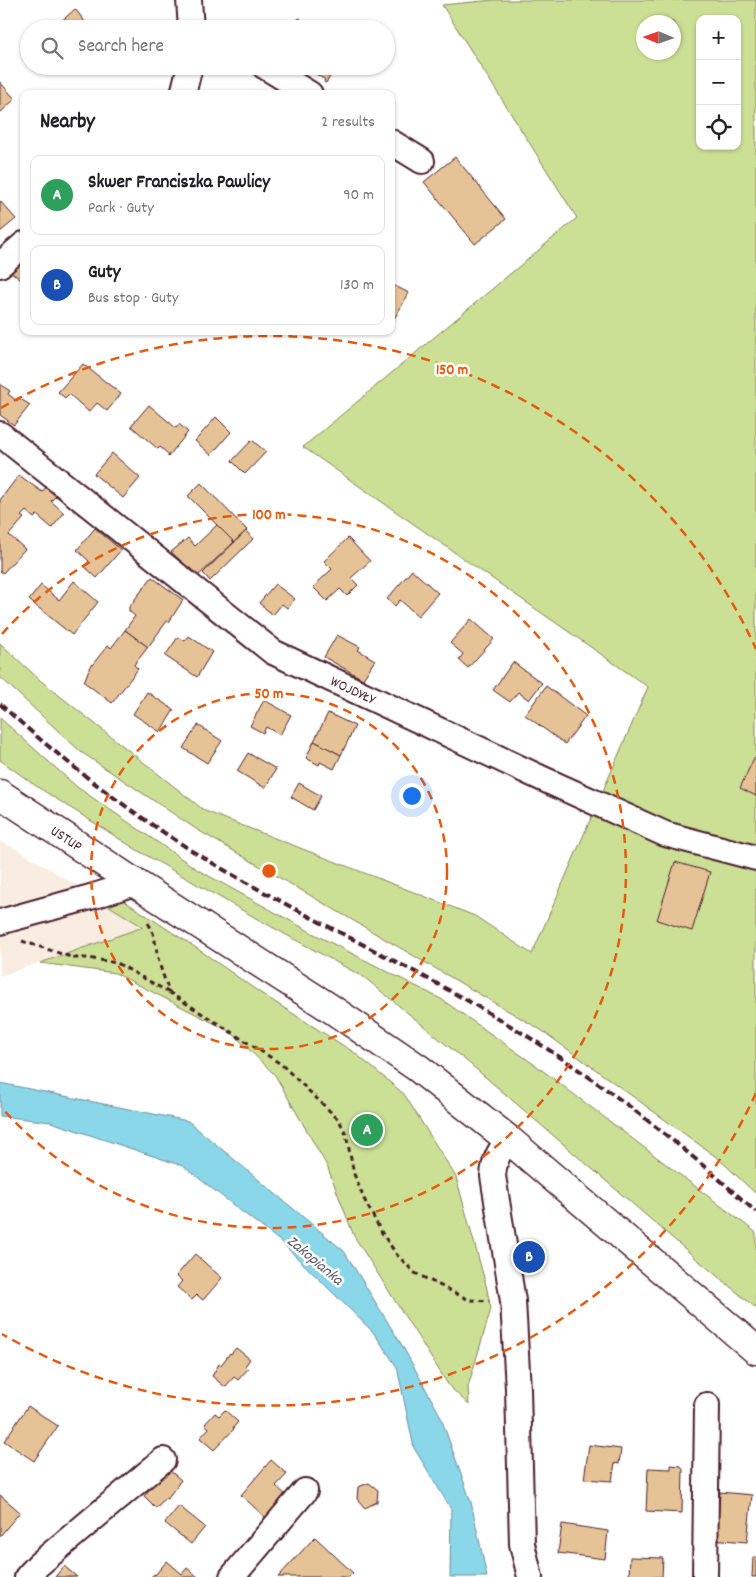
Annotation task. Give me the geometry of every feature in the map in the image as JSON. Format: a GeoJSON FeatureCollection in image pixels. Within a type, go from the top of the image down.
{"type":"FeatureCollection","features":[{"type":"Feature","properties":{"kind":"main road","name":"USTUP"},"geometry":{"type":"LineString","coordinates":[[0,794],[134,883],[330,1008],[439,1084],[508,1139],[756,1350]]}},
{"type":"Feature","properties":{"kind":"street"},"geometry":{"type":"LineString","coordinates":[[184,90],[188,75]]}},
{"type":"Feature","properties":{"kind":"street"},"geometry":{"type":"LineString","coordinates":[[279,75],[303,90]]}},
{"type":"Feature","properties":{"kind":"street"},"geometry":{"type":"LineString","coordinates":[[395,144],[422,161]]}},
{"type":"Feature","properties":{"kind":"street"},"geometry":{"type":"LineString","coordinates":[[0,265],[20,248]]}},
{"type":"Feature","properties":{"kind":"street","name":"WOJDYŁY"},"geometry":{"type":"LineString","coordinates":[[0,434],[273,652],[532,774],[665,834],[756,858]]}},
{"type":"Feature","properties":{"kind":"street"},"geometry":{"type":"LineString","coordinates":[[0,922],[134,883]]}},
{"type":"Feature","properties":{"kind":"street"},"geometry":{"type":"LineString","coordinates":[[508,1139],[497,1155],[493,1176],[513,1301],[518,1389],[522,1544],[530,1577]]}},
{"type":"Feature","properties":{"kind":"street"},"geometry":{"type":"LineString","coordinates":[[705,1577],[707,1405]]}},
{"type":"Feature","properties":{"kind":"street"},"geometry":{"type":"LineString","coordinates":[[27,1577],[38,1565],[163,1460]]}},
{"type":"Feature","properties":{"kind":"street"},"geometry":{"type":"LineString","coordinates":[[232,1577],[305,1492]]}},
{"type":"Feature","properties":{"kind":"path"},"geometry":{"type":"LineString","coordinates":[[142,919],[149,924],[155,936],[157,956],[170,993]]}},
{"type":"Feature","properties":{"kind":"path"},"geometry":{"type":"LineString","coordinates":[[20,941],[74,958],[88,958],[117,963],[170,993],[281,1064],[339,1120],[346,1134],[354,1174],[364,1199],[382,1233],[397,1255],[415,1273],[469,1300],[494,1301]]}},
{"type":"Feature","properties":{"kind":"shaded area"},"geometry":{"type":"Polygon","coordinates":[[[0,841],[20,851],[144,927],[0,976],[0,841]]]}},
{"type":"Feature","properties":{"kind":"green space"},"geometry":{"type":"Polygon","coordinates":[[[493,0],[756,0],[756,1194],[719,1159],[541,1030],[196,829],[81,752],[0,677],[0,643],[41,681],[205,811],[475,916],[532,954],[648,687],[303,447],[577,218],[442,5],[493,0]]]}},
{"type":"Feature","properties":{"kind":"green space"},"geometry":{"type":"Polygon","coordinates":[[[0,718],[77,787],[198,870],[318,936],[441,999],[538,1067],[754,1231],[756,1233],[756,1308],[476,1069],[365,978],[137,850],[36,786],[0,760],[0,718]]]}},
{"type":"Feature","properties":{"kind":"green space"},"geometry":{"type":"Polygon","coordinates":[[[115,895],[198,949],[259,992],[355,1053],[404,1094],[456,1177],[486,1285],[491,1309],[468,1387],[469,1405],[449,1386],[354,1236],[327,1166],[275,1075],[231,1032],[115,973],[40,963],[143,927],[106,904],[115,895]]]}},
{"type":"Feature","properties":{"kind":"water","name":"Zakopianka"},"geometry":{"type":"Polygon","coordinates":[[[0,1083],[188,1121],[344,1251],[403,1347],[440,1415],[471,1502],[487,1577],[450,1577],[451,1509],[414,1448],[397,1367],[373,1332],[281,1242],[183,1166],[51,1122],[0,1116],[0,1083]]]}},
{"type":"Feature","properties":{"kind":"building"},"geometry":{"type":"Polygon","coordinates":[[[75,9],[84,20],[63,20],[75,9]]]}},
{"type":"Feature","properties":{"kind":"building"},"geometry":{"type":"Polygon","coordinates":[[[318,75],[331,75],[326,83],[324,82],[325,80],[318,75]]]}},
{"type":"Feature","properties":{"kind":"building"},"geometry":{"type":"Polygon","coordinates":[[[0,82],[15,99],[0,113],[0,82]]]}},
{"type":"Feature","properties":{"kind":"building"},"geometry":{"type":"Polygon","coordinates":[[[455,157],[506,219],[475,244],[424,182],[455,157]]]}},
{"type":"Feature","properties":{"kind":"building"},"geometry":{"type":"Polygon","coordinates":[[[0,201],[16,219],[0,232],[0,201]]]}},
{"type":"Feature","properties":{"kind":"building"},"geometry":{"type":"Polygon","coordinates":[[[20,260],[20,279],[11,272],[20,260]]]}},
{"type":"Feature","properties":{"kind":"building"},"geometry":{"type":"Polygon","coordinates":[[[395,286],[409,293],[395,317],[395,286]]]}},
{"type":"Feature","properties":{"kind":"building"},"geometry":{"type":"Polygon","coordinates":[[[83,364],[121,394],[107,411],[97,403],[89,412],[69,394],[65,398],[58,392],[83,364]]]}},
{"type":"Feature","properties":{"kind":"building"},"geometry":{"type":"Polygon","coordinates":[[[0,384],[10,391],[8,394],[17,401],[19,398],[30,405],[14,425],[0,415],[0,384]]]}},
{"type":"Feature","properties":{"kind":"building"},"geometry":{"type":"Polygon","coordinates":[[[149,405],[176,428],[179,424],[188,432],[168,457],[168,454],[160,447],[158,449],[131,426],[149,405]]]}},
{"type":"Feature","properties":{"kind":"building"},"geometry":{"type":"Polygon","coordinates":[[[216,417],[231,432],[211,455],[195,441],[216,417]]]}},
{"type":"Feature","properties":{"kind":"building"},"geometry":{"type":"Polygon","coordinates":[[[252,440],[266,452],[245,474],[232,461],[252,440]]]}},
{"type":"Feature","properties":{"kind":"building"},"geometry":{"type":"Polygon","coordinates":[[[112,453],[140,478],[123,498],[94,474],[112,453]]]}},
{"type":"Feature","properties":{"kind":"building"},"geometry":{"type":"Polygon","coordinates":[[[19,475],[42,492],[46,487],[56,496],[51,501],[64,513],[52,528],[37,515],[34,518],[26,511],[21,516],[24,518],[9,535],[25,549],[3,573],[0,571],[0,500],[19,475]]]}},
{"type":"Feature","properties":{"kind":"building"},"geometry":{"type":"Polygon","coordinates":[[[201,483],[247,530],[234,542],[188,496],[201,483]]]}},
{"type":"Feature","properties":{"kind":"building"},"geometry":{"type":"Polygon","coordinates":[[[217,525],[234,542],[198,576],[171,552],[188,538],[195,546],[217,525]]]}},
{"type":"Feature","properties":{"kind":"building"},"geometry":{"type":"Polygon","coordinates":[[[95,528],[121,550],[97,578],[84,566],[89,561],[77,550],[95,528]]]}},
{"type":"Feature","properties":{"kind":"building"},"geometry":{"type":"Polygon","coordinates":[[[246,531],[253,539],[210,581],[203,573],[246,531]]]}},
{"type":"Feature","properties":{"kind":"building"},"geometry":{"type":"Polygon","coordinates":[[[348,538],[370,561],[351,578],[358,585],[347,596],[340,589],[327,601],[313,587],[332,569],[324,561],[348,538]]]}},
{"type":"Feature","properties":{"kind":"building"},"geometry":{"type":"Polygon","coordinates":[[[412,570],[438,593],[418,616],[400,600],[395,606],[387,599],[412,570]]]}},
{"type":"Feature","properties":{"kind":"building"},"geometry":{"type":"Polygon","coordinates":[[[152,577],[183,600],[169,622],[167,621],[148,647],[125,630],[135,616],[129,611],[129,607],[152,577]]]}},
{"type":"Feature","properties":{"kind":"building"},"geometry":{"type":"Polygon","coordinates":[[[74,581],[98,602],[72,635],[29,600],[41,585],[59,600],[74,581]]]}},
{"type":"Feature","properties":{"kind":"building"},"geometry":{"type":"Polygon","coordinates":[[[275,584],[295,599],[287,608],[282,604],[273,615],[259,603],[275,584]]]}},
{"type":"Feature","properties":{"kind":"building"},"geometry":{"type":"Polygon","coordinates":[[[471,619],[494,639],[468,668],[459,660],[463,654],[450,643],[471,619]]]}},
{"type":"Feature","properties":{"kind":"building"},"geometry":{"type":"Polygon","coordinates":[[[125,630],[148,647],[134,665],[138,669],[112,703],[84,682],[89,669],[108,645],[111,648],[125,630]]]}},
{"type":"Feature","properties":{"kind":"building"},"geometry":{"type":"Polygon","coordinates":[[[337,635],[360,647],[358,650],[375,660],[363,679],[324,657],[337,635]]]}},
{"type":"Feature","properties":{"kind":"building"},"geometry":{"type":"Polygon","coordinates":[[[189,636],[212,652],[197,677],[165,656],[178,637],[185,641],[189,636]]]}},
{"type":"Feature","properties":{"kind":"building"},"geometry":{"type":"Polygon","coordinates":[[[513,662],[542,683],[529,700],[518,692],[510,702],[493,690],[513,662]]]}},
{"type":"Feature","properties":{"kind":"building"},"geometry":{"type":"Polygon","coordinates":[[[546,686],[586,716],[565,744],[525,715],[546,686]]]}},
{"type":"Feature","properties":{"kind":"building"},"geometry":{"type":"Polygon","coordinates":[[[147,692],[174,710],[160,732],[133,714],[147,692]]]}},
{"type":"Feature","properties":{"kind":"building"},"geometry":{"type":"Polygon","coordinates":[[[264,700],[291,715],[280,735],[266,727],[263,733],[250,726],[264,700]]]}},
{"type":"Feature","properties":{"kind":"building"},"geometry":{"type":"Polygon","coordinates":[[[328,713],[355,726],[341,755],[314,741],[328,713]]]}},
{"type":"Feature","properties":{"kind":"building"},"geometry":{"type":"Polygon","coordinates":[[[198,725],[222,741],[207,763],[183,748],[198,725]]]}},
{"type":"Feature","properties":{"kind":"building"},"geometry":{"type":"Polygon","coordinates":[[[314,741],[341,755],[334,769],[320,762],[319,765],[306,758],[314,741]]]}},
{"type":"Feature","properties":{"kind":"building"},"geometry":{"type":"Polygon","coordinates":[[[248,753],[276,769],[265,788],[237,771],[248,753]]]}},
{"type":"Feature","properties":{"kind":"building"},"geometry":{"type":"Polygon","coordinates":[[[754,758],[756,759],[756,796],[740,788],[754,758]]]}},
{"type":"Feature","properties":{"kind":"building"},"geometry":{"type":"Polygon","coordinates":[[[299,783],[321,796],[313,810],[291,797],[299,783]]]}},
{"type":"Feature","properties":{"kind":"building"},"geometry":{"type":"Polygon","coordinates":[[[675,862],[710,872],[692,931],[657,920],[675,862]]]}},
{"type":"Feature","properties":{"kind":"building"},"geometry":{"type":"Polygon","coordinates":[[[195,1254],[222,1278],[203,1300],[197,1295],[192,1300],[177,1287],[182,1281],[176,1276],[195,1254]]]}},
{"type":"Feature","properties":{"kind":"building"},"geometry":{"type":"Polygon","coordinates":[[[236,1348],[250,1359],[245,1366],[248,1369],[238,1380],[234,1377],[225,1387],[212,1376],[219,1364],[221,1365],[236,1348]]]}},
{"type":"Feature","properties":{"kind":"building"},"geometry":{"type":"Polygon","coordinates":[[[28,1406],[58,1426],[34,1461],[4,1441],[28,1406]]]}},
{"type":"Feature","properties":{"kind":"building"},"geometry":{"type":"Polygon","coordinates":[[[225,1410],[238,1422],[234,1429],[214,1450],[200,1438],[209,1428],[205,1424],[215,1413],[219,1416],[225,1410]]]}},
{"type":"Feature","properties":{"kind":"building"},"geometry":{"type":"Polygon","coordinates":[[[589,1445],[621,1449],[619,1464],[615,1463],[612,1481],[584,1479],[589,1445]]]}},
{"type":"Feature","properties":{"kind":"building"},"geometry":{"type":"Polygon","coordinates":[[[271,1460],[287,1474],[276,1486],[287,1496],[267,1519],[241,1495],[271,1460]]]}},
{"type":"Feature","properties":{"kind":"building"},"geometry":{"type":"Polygon","coordinates":[[[671,1465],[681,1466],[683,1469],[682,1513],[646,1511],[648,1468],[671,1469],[671,1465]]]}},
{"type":"Feature","properties":{"kind":"building"},"geometry":{"type":"Polygon","coordinates":[[[168,1469],[181,1480],[167,1499],[165,1498],[156,1508],[144,1496],[152,1486],[149,1483],[168,1469]]]}},
{"type":"Feature","properties":{"kind":"building"},"geometry":{"type":"Polygon","coordinates":[[[369,1483],[378,1490],[377,1502],[365,1508],[357,1499],[358,1487],[369,1483]]]}},
{"type":"Feature","properties":{"kind":"building"},"geometry":{"type":"Polygon","coordinates":[[[720,1492],[752,1495],[747,1542],[711,1539],[714,1511],[719,1511],[720,1492]]]}},
{"type":"Feature","properties":{"kind":"building"},"geometry":{"type":"Polygon","coordinates":[[[0,1495],[20,1512],[0,1536],[0,1495]]]}},
{"type":"Feature","properties":{"kind":"building"},"geometry":{"type":"Polygon","coordinates":[[[179,1506],[205,1527],[191,1544],[165,1523],[179,1506]]]}},
{"type":"Feature","properties":{"kind":"building"},"geometry":{"type":"Polygon","coordinates":[[[562,1524],[608,1531],[605,1559],[558,1553],[562,1524]]]}},
{"type":"Feature","properties":{"kind":"building"},"geometry":{"type":"Polygon","coordinates":[[[315,1537],[353,1573],[349,1577],[278,1577],[315,1537]]]}},
{"type":"Feature","properties":{"kind":"building"},"geometry":{"type":"Polygon","coordinates":[[[630,1557],[663,1558],[662,1577],[629,1577],[630,1557]]]}},
{"type":"Feature","properties":{"kind":"building"},"geometry":{"type":"Polygon","coordinates":[[[753,1557],[756,1557],[756,1577],[752,1577],[753,1557]]]}},
{"type":"Feature","properties":{"kind":"building"},"geometry":{"type":"Polygon","coordinates":[[[167,1561],[182,1574],[187,1568],[198,1577],[151,1577],[167,1561]]]}},
{"type":"Feature","properties":{"kind":"building"},"geometry":{"type":"Polygon","coordinates":[[[64,1566],[77,1577],[55,1577],[64,1566]]]}},
{"type":"Feature","properties":{"kind":"railway"},"geometry":{"type":"LineString","coordinates":[[0,704],[75,768],[181,844],[245,882],[431,980],[504,1022],[571,1064],[666,1135],[756,1212]]}},
{"type":"Feature","properties":{"kind":"place","name":"Skwer Franciszka Pawlicy"},"geometry":{"type":"Point","coordinates":[367,1130]}},
{"type":"Feature","properties":{"kind":"place","name":"Guty"},"geometry":{"type":"Point","coordinates":[529,1257]}}]}
